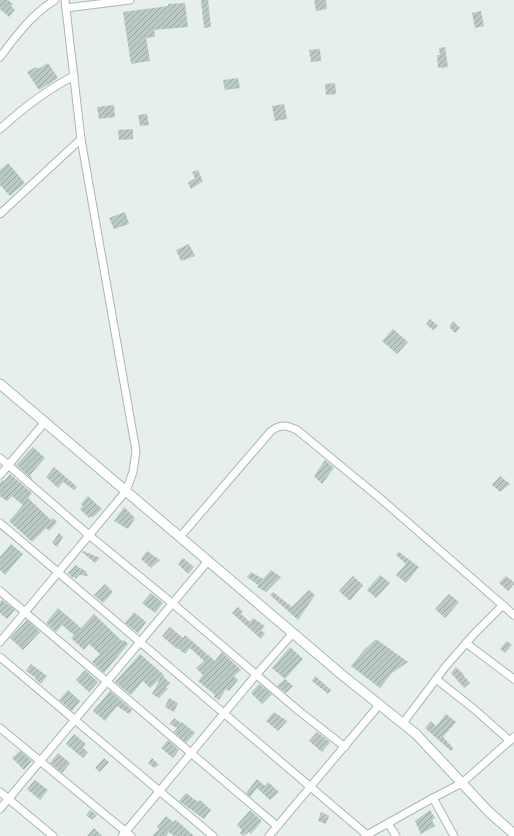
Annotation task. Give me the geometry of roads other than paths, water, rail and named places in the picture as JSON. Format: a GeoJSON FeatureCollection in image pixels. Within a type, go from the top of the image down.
{"type":"FeatureCollection","features":[{"type":"Feature","properties":{"kind":"street"},"geometry":{"type":"LineString","coordinates":[[0,57],[22,28],[38,12],[55,0]]}},
{"type":"Feature","properties":{"kind":"street"},"geometry":{"type":"LineString","coordinates":[[0,642],[126,491],[133,472],[136,451],[81,139],[66,4],[130,0]]}},
{"type":"Feature","properties":{"kind":"street"},"geometry":{"type":"LineString","coordinates":[[0,129],[31,102],[52,87],[74,76]]}},
{"type":"Feature","properties":{"kind":"street"},"geometry":{"type":"LineString","coordinates":[[0,214],[81,139]]}},
{"type":"Feature","properties":{"kind":"street"},"geometry":{"type":"LineString","coordinates":[[0,384],[293,633],[416,734],[489,812],[514,834]]}},
{"type":"Feature","properties":{"kind":"street"},"geometry":{"type":"LineString","coordinates":[[0,474],[45,422]]}},
{"type":"Feature","properties":{"kind":"street"},"geometry":{"type":"LineString","coordinates":[[180,537],[271,431],[277,427],[287,425],[297,430],[381,499],[514,615]]}},
{"type":"Feature","properties":{"kind":"street"},"geometry":{"type":"LineString","coordinates":[[0,458],[90,536],[172,603],[256,675],[345,747]]}},
{"type":"Feature","properties":{"kind":"street"},"geometry":{"type":"LineString","coordinates":[[0,523],[366,835],[462,783],[512,739],[436,679]]}},
{"type":"Feature","properties":{"kind":"street"},"geometry":{"type":"LineString","coordinates":[[0,809],[208,560]]}},
{"type":"Feature","properties":{"kind":"street"},"geometry":{"type":"LineString","coordinates":[[0,591],[190,754],[277,826]]}},
{"type":"Feature","properties":{"kind":"street"},"geometry":{"type":"LineString","coordinates":[[403,723],[436,679],[466,643],[503,605]]}},
{"type":"Feature","properties":{"kind":"street"},"geometry":{"type":"LineString","coordinates":[[0,728],[126,835],[190,754],[293,633]]}},
{"type":"Feature","properties":{"kind":"street"},"geometry":{"type":"LineString","coordinates":[[466,643],[514,679]]}},
{"type":"Feature","properties":{"kind":"street"},"geometry":{"type":"LineString","coordinates":[[0,657],[213,836]]}},
{"type":"Feature","properties":{"kind":"street"},"geometry":{"type":"LineString","coordinates":[[269,836],[380,704]]}},
{"type":"Feature","properties":{"kind":"street"},"geometry":{"type":"LineString","coordinates":[[0,792],[53,836]]}},
{"type":"Feature","properties":{"kind":"street"},"geometry":{"type":"LineString","coordinates":[[433,798],[454,836]]}},
{"type":"Feature","properties":{"kind":"street"},"geometry":{"type":"LineString","coordinates":[[388,823],[396,836]]}}]}
